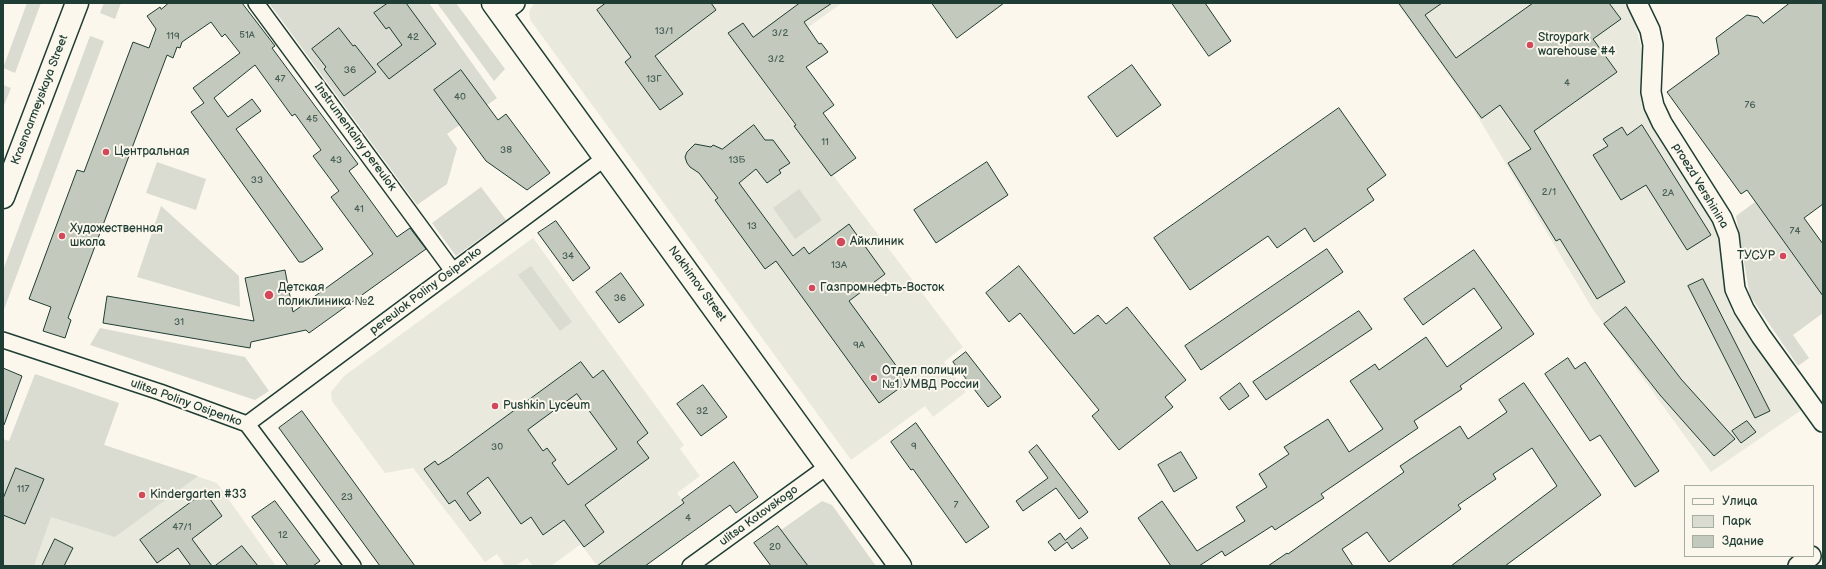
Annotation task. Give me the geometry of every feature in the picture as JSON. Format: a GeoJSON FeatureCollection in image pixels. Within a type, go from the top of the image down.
{"type":"FeatureCollection","features":[{"type":"Feature","properties":{"kind":"main road","name":"Krasnoarmeyskaya Street"},"geometry":{"type":"LineString","coordinates":[[3,197],[77,3]]}},
{"type":"Feature","properties":{"kind":"main road","name":"Nakhimov Street"},"geometry":{"type":"LineString","coordinates":[[503,6],[605,158],[900,566]]}},
{"type":"Feature","properties":{"kind":"street","name":"Instrumentalny pereulok"},"geometry":{"type":"LineString","coordinates":[[256,3],[453,271]]}},
{"type":"Feature","properties":{"kind":"street","name":"proezd Vershinina"},"geometry":{"type":"LineString","coordinates":[[1637,3],[1650,30],[1654,45],[1651,92],[1654,106],[1662,123],[1722,218],[1729,236],[1735,288],[1744,309],[1761,336],[1823,422]]}},
{"type":"Feature","properties":{"kind":"street","name":"pereulok Poliny Osipenko"},"geometry":{"type":"LineString","coordinates":[[247,424],[605,158]]}},
{"type":"Feature","properties":{"kind":"street","name":"ulitsa Poliny Osipenko"},"geometry":{"type":"LineString","coordinates":[[3,340],[160,392],[247,424],[353,566]]}},
{"type":"Feature","properties":{"kind":"street","name":"ulitsa Kotovskogo"},"geometry":{"type":"LineString","coordinates":[[690,566],[828,466]]}},
{"type":"Feature","properties":{"kind":"street"},"geometry":{"type":"LineString","coordinates":[[1814,554],[1823,548]]}},
{"type":"Feature","properties":{"kind":"street"},"geometry":{"type":"LineString","coordinates":[[1798,566],[1809,557]]}},
{"type":"Feature","properties":{"kind":"shaded area"},"geometry":{"type":"Polygon","coordinates":[[[535,3],[842,3],[753,67],[831,176],[833,175],[963,347],[944,362],[966,392],[933,417],[925,406],[851,460],[531,21],[529,14],[530,9],[535,3]]]}},
{"type":"Feature","properties":{"kind":"shaded area"},"geometry":{"type":"Polygon","coordinates":[[[1397,3],[1629,3],[1642,50],[1642,102],[1649,121],[1717,227],[1721,238],[1724,260],[1725,287],[1732,311],[1803,409],[1711,472],[1592,308],[1472,107],[1397,3]]]}},
{"type":"Feature","properties":{"kind":"shaded area","name":"Pushkin Lyceum"},"geometry":{"type":"Polygon","coordinates":[[[533,238],[684,445],[680,449],[700,476],[677,493],[684,503],[597,566],[581,544],[551,566],[533,566],[527,558],[516,566],[505,566],[497,554],[485,562],[413,468],[385,473],[332,401],[331,392],[344,376],[533,238]]]}},
{"type":"Feature","properties":{"kind":"shaded area","name":"Kindergarten #33"},"geometry":{"type":"Polygon","coordinates":[[[78,436],[217,483],[276,566],[34,566],[78,436]]]}},
{"type":"Feature","properties":{"kind":"green space"},"geometry":{"type":"Polygon","coordinates":[[[27,3],[41,3],[15,73],[3,68],[27,3]]]}},
{"type":"Feature","properties":{"kind":"green space"},"geometry":{"type":"Polygon","coordinates":[[[104,3],[121,3],[115,19],[100,13],[104,3]]]}},
{"type":"Feature","properties":{"kind":"green space"},"geometry":{"type":"Polygon","coordinates":[[[269,3],[429,3],[497,98],[447,134],[457,148],[447,184],[417,205],[269,3]]]}},
{"type":"Feature","properties":{"kind":"green space"},"geometry":{"type":"Polygon","coordinates":[[[437,3],[456,3],[505,69],[494,81],[437,3]]]}},
{"type":"Feature","properties":{"kind":"green space"},"geometry":{"type":"Polygon","coordinates":[[[90,36],[104,41],[3,312],[3,270],[90,36]]]}},
{"type":"Feature","properties":{"kind":"green space"},"geometry":{"type":"Polygon","coordinates":[[[3,85],[11,88],[3,108],[3,85]]]}},
{"type":"Feature","properties":{"kind":"green space"},"geometry":{"type":"Polygon","coordinates":[[[157,162],[206,179],[196,210],[146,193],[157,162]]]}},
{"type":"Feature","properties":{"kind":"green space"},"geometry":{"type":"Polygon","coordinates":[[[481,187],[506,220],[456,256],[432,223],[481,187]]]}},
{"type":"Feature","properties":{"kind":"green space"},"geometry":{"type":"Polygon","coordinates":[[[799,189],[822,220],[795,239],[773,208],[799,189]]]}},
{"type":"Feature","properties":{"kind":"green space"},"geometry":{"type":"Polygon","coordinates":[[[1755,202],[1823,296],[1823,313],[1793,335],[1809,358],[1798,366],[1750,296],[1736,216],[1755,202]]]}},
{"type":"Feature","properties":{"kind":"green space"},"geometry":{"type":"Polygon","coordinates":[[[161,206],[239,276],[240,307],[137,277],[161,206]]]}},
{"type":"Feature","properties":{"kind":"green space"},"geometry":{"type":"Polygon","coordinates":[[[531,266],[572,322],[560,331],[518,275],[531,266]]]}},
{"type":"Feature","properties":{"kind":"green space"},"geometry":{"type":"Polygon","coordinates":[[[100,328],[245,357],[269,391],[255,400],[90,345],[100,328]]]}},
{"type":"Feature","properties":{"kind":"green space"},"geometry":{"type":"Polygon","coordinates":[[[35,374],[119,403],[104,445],[198,476],[115,537],[51,517],[34,566],[3,566],[3,439],[9,441],[35,374]]]}},
{"type":"Feature","properties":{"kind":"green space"},"geometry":{"type":"Polygon","coordinates":[[[822,501],[832,505],[876,566],[808,566],[781,530],[822,501]]]}},
{"type":"Feature","properties":{"kind":"building"},"geometry":{"type":"Polygon","coordinates":[[[169,3],[242,3],[275,46],[272,48],[358,164],[349,171],[397,237],[410,228],[426,249],[309,333],[306,330],[251,342],[250,348],[103,323],[107,296],[254,321],[245,278],[285,270],[293,312],[373,254],[331,197],[339,191],[313,156],[321,150],[295,114],[292,116],[255,65],[214,98],[228,117],[252,99],[261,111],[236,129],[323,249],[303,262],[299,262],[191,112],[204,103],[193,88],[240,53],[225,34],[222,37],[211,22],[182,42],[180,48],[177,47],[173,58],[167,55],[68,318],[71,320],[65,338],[43,331],[51,307],[29,299],[77,170],[84,172],[133,42],[149,48],[156,29],[147,16],[169,3]]]}},
{"type":"Feature","properties":{"kind":"building"},"geometry":{"type":"Polygon","coordinates":[[[388,3],[406,3],[436,44],[389,79],[377,64],[402,45],[389,27],[386,29],[374,13],[388,3]]]}},
{"type":"Feature","properties":{"kind":"building"},"geometry":{"type":"Polygon","coordinates":[[[606,3],[711,3],[716,10],[655,56],[683,94],[660,110],[625,62],[631,57],[597,10],[606,3]]]}},
{"type":"Feature","properties":{"kind":"building"},"geometry":{"type":"Polygon","coordinates":[[[800,3],[832,3],[804,22],[819,44],[821,43],[828,52],[806,67],[834,105],[823,113],[856,158],[831,176],[794,126],[796,125],[728,33],[743,23],[753,37],[800,3]]]}},
{"type":"Feature","properties":{"kind":"building"},"geometry":{"type":"Polygon","coordinates":[[[932,3],[1004,3],[957,38],[932,3]]]}},
{"type":"Feature","properties":{"kind":"building"},"geometry":{"type":"Polygon","coordinates":[[[1172,3],[1205,3],[1231,41],[1209,56],[1172,3]]]}},
{"type":"Feature","properties":{"kind":"building"},"geometry":{"type":"Polygon","coordinates":[[[1399,3],[1442,3],[1425,15],[1456,58],[1533,3],[1609,3],[1621,19],[1593,39],[1617,72],[1534,131],[1625,282],[1597,299],[1560,239],[1556,241],[1508,163],[1531,149],[1500,105],[1482,118],[1399,3]]]}},
{"type":"Feature","properties":{"kind":"building"},"geometry":{"type":"Polygon","coordinates":[[[1790,3],[1823,3],[1823,204],[1804,218],[1823,244],[1823,296],[1747,190],[1741,194],[1667,92],[1719,54],[1716,38],[1747,15],[1758,17],[1763,23],[1790,3]]]}},
{"type":"Feature","properties":{"kind":"building"},"geometry":{"type":"Polygon","coordinates":[[[339,28],[353,46],[355,45],[376,72],[344,96],[324,69],[326,67],[312,49],[339,28]]]}},
{"type":"Feature","properties":{"kind":"building"},"geometry":{"type":"Polygon","coordinates":[[[1132,65],[1161,105],[1117,137],[1088,97],[1132,65]]]}},
{"type":"Feature","properties":{"kind":"building"},"geometry":{"type":"Polygon","coordinates":[[[461,70],[498,120],[506,114],[550,173],[527,190],[486,161],[434,90],[461,70]]]}},
{"type":"Feature","properties":{"kind":"building"},"geometry":{"type":"Polygon","coordinates":[[[1339,108],[1386,175],[1367,189],[1374,200],[1314,242],[1305,228],[1277,248],[1268,236],[1190,290],[1154,238],[1339,108]]]}},
{"type":"Feature","properties":{"kind":"building"},"geometry":{"type":"Polygon","coordinates":[[[754,125],[765,140],[773,140],[790,163],[779,170],[781,173],[767,183],[756,169],[739,183],[793,256],[804,247],[809,254],[849,224],[885,274],[849,301],[908,382],[879,403],[776,261],[765,269],[715,200],[718,198],[699,173],[687,163],[685,157],[687,152],[695,144],[711,147],[713,145],[722,149],[754,125]]]}},
{"type":"Feature","properties":{"kind":"building"},"geometry":{"type":"Polygon","coordinates":[[[1642,125],[1711,235],[1687,250],[1646,185],[1621,200],[1593,155],[1608,146],[1603,139],[1622,127],[1627,135],[1642,125]]]}},
{"type":"Feature","properties":{"kind":"building"},"geometry":{"type":"Polygon","coordinates":[[[987,162],[1008,195],[936,243],[914,210],[987,162]]]}},
{"type":"Feature","properties":{"kind":"building"},"geometry":{"type":"Polygon","coordinates":[[[556,221],[590,268],[573,281],[538,233],[556,221]]]}},
{"type":"Feature","properties":{"kind":"building"},"geometry":{"type":"Polygon","coordinates":[[[1327,249],[1343,272],[1201,370],[1185,346],[1327,249]]]}},
{"type":"Feature","properties":{"kind":"building"},"geometry":{"type":"Polygon","coordinates":[[[1474,250],[1534,334],[1460,386],[1462,389],[1414,421],[1418,428],[1321,494],[1324,498],[1275,530],[1272,526],[1225,556],[1222,551],[1199,566],[1171,566],[1138,518],[1162,501],[1197,551],[1245,521],[1236,507],[1267,487],[1259,474],[1289,454],[1284,447],[1328,419],[1349,452],[1383,429],[1350,381],[1375,364],[1379,370],[1426,337],[1447,367],[1502,328],[1474,288],[1423,325],[1404,299],[1474,250]]]}},
{"type":"Feature","properties":{"kind":"building"},"geometry":{"type":"Polygon","coordinates":[[[1019,266],[1074,334],[1098,315],[1106,324],[1127,307],[1186,380],[1165,397],[1173,407],[1119,450],[1092,416],[1099,410],[1020,313],[1009,322],[986,293],[1019,266]]]}},
{"type":"Feature","properties":{"kind":"building"},"geometry":{"type":"Polygon","coordinates":[[[621,273],[644,305],[619,323],[596,292],[621,273]]]}},
{"type":"Feature","properties":{"kind":"building"},"geometry":{"type":"Polygon","coordinates":[[[1703,279],[1770,411],[1755,418],[1688,286],[1703,279]]]}},
{"type":"Feature","properties":{"kind":"building"},"geometry":{"type":"Polygon","coordinates":[[[1626,307],[1681,379],[1735,439],[1714,456],[1660,395],[1604,324],[1626,307]]]}},
{"type":"Feature","properties":{"kind":"building"},"geometry":{"type":"Polygon","coordinates":[[[1359,311],[1372,329],[1266,400],[1253,382],[1359,311]]]}},
{"type":"Feature","properties":{"kind":"building"},"geometry":{"type":"Polygon","coordinates":[[[966,352],[1001,397],[988,407],[953,362],[966,352]]]}},
{"type":"Feature","properties":{"kind":"building"},"geometry":{"type":"Polygon","coordinates":[[[1568,358],[1575,369],[1585,362],[1659,471],[1635,487],[1600,435],[1590,441],[1545,374],[1568,358]]]}},
{"type":"Feature","properties":{"kind":"building"},"geometry":{"type":"Polygon","coordinates":[[[581,362],[593,378],[603,370],[648,433],[637,442],[649,458],[585,505],[604,532],[584,547],[564,520],[543,535],[531,517],[521,524],[488,477],[467,493],[481,513],[470,521],[455,500],[449,504],[424,469],[435,461],[438,465],[581,362]],[[577,394],[528,430],[543,451],[547,448],[556,460],[552,463],[568,485],[617,449],[577,394]]]}},
{"type":"Feature","properties":{"kind":"building"},"geometry":{"type":"Polygon","coordinates":[[[3,368],[22,376],[4,425],[3,425],[3,368]]]}},
{"type":"Feature","properties":{"kind":"building"},"geometry":{"type":"Polygon","coordinates":[[[1240,383],[1249,396],[1229,410],[1220,398],[1240,383]]]}},
{"type":"Feature","properties":{"kind":"building"},"geometry":{"type":"Polygon","coordinates":[[[1524,383],[1601,495],[1505,566],[1451,566],[1557,486],[1532,448],[1493,474],[1496,479],[1458,505],[1461,509],[1389,562],[1367,532],[1342,549],[1353,566],[1268,566],[1287,553],[1288,554],[1404,472],[1400,466],[1460,426],[1468,439],[1507,412],[1499,400],[1524,383]]]}},
{"type":"Feature","properties":{"kind":"building"},"geometry":{"type":"Polygon","coordinates":[[[703,385],[727,417],[701,436],[677,404],[703,385]]]}},
{"type":"Feature","properties":{"kind":"building"},"geometry":{"type":"Polygon","coordinates":[[[302,411],[415,566],[380,566],[279,428],[302,411]]]}},
{"type":"Feature","properties":{"kind":"building"},"geometry":{"type":"Polygon","coordinates":[[[1747,421],[1756,432],[1741,443],[1732,431],[1747,421]]]}},
{"type":"Feature","properties":{"kind":"building"},"geometry":{"type":"Polygon","coordinates":[[[916,423],[989,527],[966,543],[913,469],[911,470],[891,442],[916,423]]]}},
{"type":"Feature","properties":{"kind":"building"},"geometry":{"type":"Polygon","coordinates":[[[1037,445],[1088,512],[1079,519],[1056,488],[1023,511],[1016,501],[1048,478],[1029,452],[1037,445]]]}},
{"type":"Feature","properties":{"kind":"building"},"geometry":{"type":"Polygon","coordinates":[[[1181,452],[1197,478],[1174,492],[1158,465],[1181,452]]]}},
{"type":"Feature","properties":{"kind":"building"},"geometry":{"type":"Polygon","coordinates":[[[734,462],[758,497],[736,513],[730,505],[645,566],[597,566],[684,503],[682,500],[734,462]]]}},
{"type":"Feature","properties":{"kind":"building"},"geometry":{"type":"Polygon","coordinates":[[[16,468],[44,479],[25,524],[3,515],[3,499],[16,468]]]}},
{"type":"Feature","properties":{"kind":"building"},"geometry":{"type":"Polygon","coordinates":[[[205,492],[222,516],[192,539],[212,566],[191,566],[178,548],[157,563],[140,540],[205,492]]]}},
{"type":"Feature","properties":{"kind":"building"},"geometry":{"type":"Polygon","coordinates":[[[275,501],[320,561],[313,566],[288,566],[252,517],[275,501]]]}},
{"type":"Feature","properties":{"kind":"building"},"geometry":{"type":"Polygon","coordinates":[[[778,526],[808,566],[771,566],[754,543],[778,526]]]}},
{"type":"Feature","properties":{"kind":"building"},"geometry":{"type":"Polygon","coordinates":[[[1081,528],[1088,538],[1072,549],[1067,542],[1055,551],[1048,542],[1060,533],[1065,540],[1081,528]]]}},
{"type":"Feature","properties":{"kind":"building"},"geometry":{"type":"Polygon","coordinates":[[[55,539],[73,548],[64,566],[42,566],[55,539]]]}},
{"type":"Feature","properties":{"kind":"building"},"geometry":{"type":"Polygon","coordinates":[[[242,546],[258,566],[215,566],[242,546]]]}},
{"type":"Feature","properties":{"kind":"place","name":"Stroypark warehouse #4"},"geometry":{"type":"Point","coordinates":[1530,45]}},
{"type":"Feature","properties":{"kind":"place","name":"Центральная"},"geometry":{"type":"Point","coordinates":[106,152]}},
{"type":"Feature","properties":{"kind":"place","name":"Художественная школа"},"geometry":{"type":"Point","coordinates":[62,236]}},
{"type":"Feature","properties":{"kind":"place","name":"Айклиник"},"geometry":{"type":"Point","coordinates":[841,242]}},
{"type":"Feature","properties":{"kind":"place","name":"ТУСУР"},"geometry":{"type":"Point","coordinates":[1783,256]}},
{"type":"Feature","properties":{"kind":"place","name":"Газпромнефть-Восток"},"geometry":{"type":"Point","coordinates":[812,288]}},
{"type":"Feature","properties":{"kind":"place","name":"Детская поликлиника №2"},"geometry":{"type":"Point","coordinates":[269,295]}},
{"type":"Feature","properties":{"kind":"place","name":"Отдел полиции №1 УМВД России"},"geometry":{"type":"Point","coordinates":[874,378]}},
{"type":"Feature","properties":{"kind":"place","name":"Pushkin Lyceum"},"geometry":{"type":"Point","coordinates":[495,406]}},
{"type":"Feature","properties":{"kind":"place","name":"Kindergarten #33"},"geometry":{"type":"Point","coordinates":[142,495]}}]}
